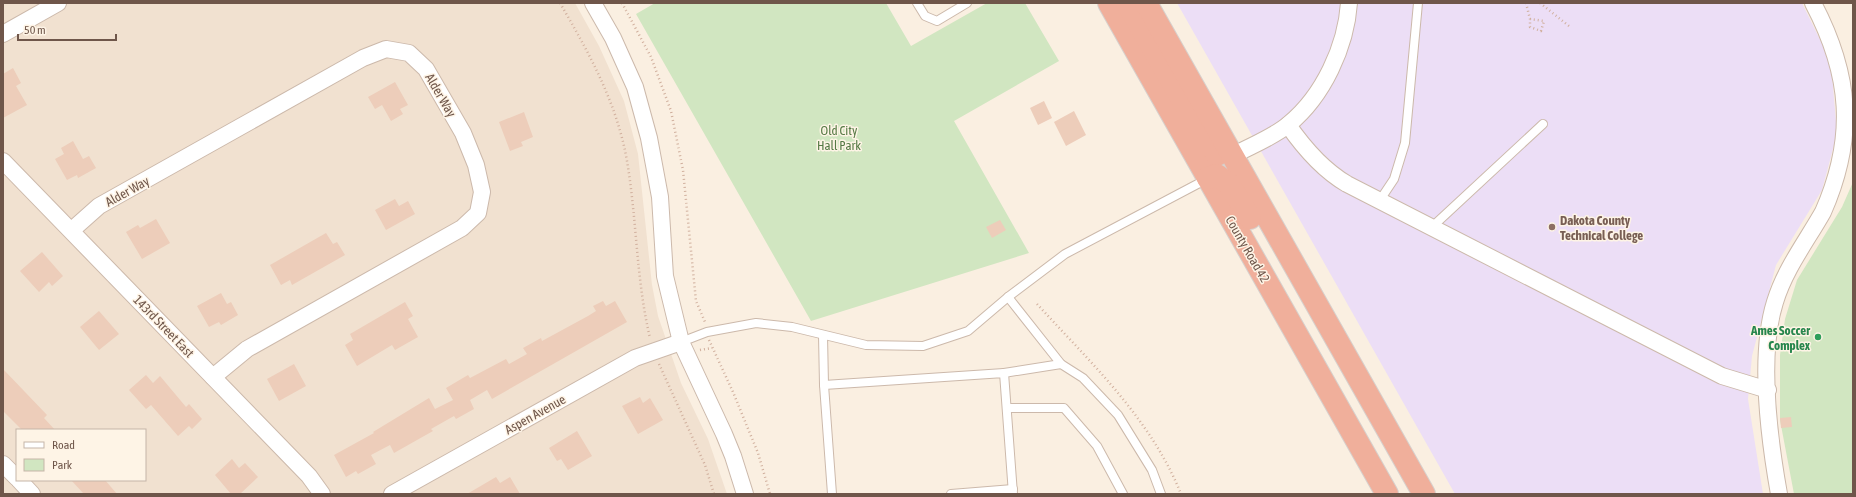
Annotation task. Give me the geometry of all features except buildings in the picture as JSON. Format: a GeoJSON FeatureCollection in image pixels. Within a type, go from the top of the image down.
{"type":"FeatureCollection","features":[{"type":"Feature","properties":{"kind":"highway","name":"County Road 42"},"geometry":{"type":"LineString","coordinates":[[1109,3],[1387,494]]}},
{"type":"Feature","properties":{"kind":"highway"},"geometry":{"type":"LineString","coordinates":[[1127,3],[1212,149],[1220,158],[1232,156]]}},
{"type":"Feature","properties":{"kind":"highway"},"geometry":{"type":"LineString","coordinates":[[1146,3],[1424,494]]}},
{"type":"Feature","properties":{"kind":"highway"},"geometry":{"type":"LineString","coordinates":[[1208,178],[1217,175],[1229,184],[1237,194],[1326,348],[1345,376],[1375,407]]}},
{"type":"Feature","properties":{"kind":"street"},"geometry":{"type":"LineString","coordinates":[[3,34],[58,3]]}},
{"type":"Feature","properties":{"kind":"street"},"geometry":{"type":"LineString","coordinates":[[593,3],[613,38],[635,87],[649,138],[660,197],[665,276],[680,342],[724,434],[745,494]]}},
{"type":"Feature","properties":{"kind":"street"},"geometry":{"type":"LineString","coordinates":[[1232,156],[1288,125],[1309,105],[1333,65],[1349,3]]}},
{"type":"Feature","properties":{"kind":"street"},"geometry":{"type":"LineString","coordinates":[[1779,494],[1771,442],[1768,390],[1769,325],[1775,301],[1793,260],[1824,212],[1833,191],[1842,167],[1850,130],[1849,107],[1841,65],[1833,43],[1813,3]]}},
{"type":"Feature","properties":{"kind":"street","name":"Alder Way"},"geometry":{"type":"LineString","coordinates":[[72,230],[99,206],[363,58],[386,49],[409,53],[426,69],[463,133],[476,165],[482,192],[478,213],[462,228],[247,349],[213,377]]}},
{"type":"Feature","properties":{"kind":"street"},"geometry":{"type":"LineString","coordinates":[[1288,125],[1300,143],[1335,176],[1722,376],[1768,390]]}},
{"type":"Feature","properties":{"kind":"street","name":"143rd Street East"},"geometry":{"type":"LineString","coordinates":[[3,161],[72,230],[309,476],[322,494]]}},
{"type":"Feature","properties":{"kind":"street","name":"Aspen Avenue"},"geometry":{"type":"LineString","coordinates":[[392,494],[635,358],[680,342]]}},
{"type":"Feature","properties":{"kind":"street"},"geometry":{"type":"LineString","coordinates":[[3,464],[16,477]]}},
{"type":"Feature","properties":{"kind":"street"},"geometry":{"type":"LineString","coordinates":[[20,481],[32,494]]}},
{"type":"Feature","properties":{"kind":"lane"},"geometry":{"type":"LineString","coordinates":[[917,3],[925,16],[937,21],[967,3]]}},
{"type":"Feature","properties":{"kind":"lane"},"geometry":{"type":"LineString","coordinates":[[1380,200],[1394,179],[1405,143],[1418,3]]}},
{"type":"Feature","properties":{"kind":"lane"},"geometry":{"type":"LineString","coordinates":[[1432,227],[1543,124]]}},
{"type":"Feature","properties":{"kind":"lane"},"geometry":{"type":"LineString","coordinates":[[680,342],[707,332],[756,323],[792,327],[866,345],[923,346],[968,331],[1008,297],[1066,254],[1208,178]]}},
{"type":"Feature","properties":{"kind":"lane"},"geometry":{"type":"LineString","coordinates":[[1008,297],[1061,364],[1083,378],[1118,415],[1152,470],[1161,494]]}},
{"type":"Feature","properties":{"kind":"lane"},"geometry":{"type":"LineString","coordinates":[[823,335],[824,385],[832,494]]}},
{"type":"Feature","properties":{"kind":"lane"},"geometry":{"type":"LineString","coordinates":[[824,385],[1004,374],[1061,364]]}},
{"type":"Feature","properties":{"kind":"lane"},"geometry":{"type":"LineString","coordinates":[[951,494],[1013,492],[1004,374]]}},
{"type":"Feature","properties":{"kind":"lane"},"geometry":{"type":"LineString","coordinates":[[1007,408],[1064,408],[1097,446],[1123,494]]}},
{"type":"Feature","properties":{"kind":"path"},"geometry":{"type":"LineString","coordinates":[[560,3],[602,81],[613,107],[627,162],[642,304],[654,350],[705,465],[714,494]]}},
{"type":"Feature","properties":{"kind":"path"},"geometry":{"type":"LineString","coordinates":[[622,3],[651,57],[671,111],[683,170],[696,301],[705,321],[710,343],[733,392],[758,453],[770,494]]}},
{"type":"Feature","properties":{"kind":"path"},"geometry":{"type":"LineString","coordinates":[[1526,3],[1530,19],[1530,27],[1541,31],[1544,20],[1530,19]]}},
{"type":"Feature","properties":{"kind":"path"},"geometry":{"type":"LineString","coordinates":[[1540,3],[1569,26]]}},
{"type":"Feature","properties":{"kind":"shaded area"},"geometry":{"type":"Polygon","coordinates":[[[3,3],[575,3],[599,46],[624,101],[638,154],[652,285],[658,316],[681,383],[708,439],[727,494],[3,494],[3,3]]]}},
{"type":"Feature","properties":{"kind":"shaded area","name":"Dakota County Technical College"},"geometry":{"type":"Polygon","coordinates":[[[1177,3],[1802,3],[1831,62],[1837,134],[1822,190],[1776,265],[1752,356],[1748,399],[1763,494],[1455,494],[1177,3]]]}},
{"type":"Feature","properties":{"kind":"green space","name":"Old City Hall Park"},"geometry":{"type":"Polygon","coordinates":[[[655,3],[886,3],[911,46],[987,3],[1025,3],[1059,61],[954,121],[1029,253],[811,321],[636,14],[655,3]]]}},
{"type":"Feature","properties":{"kind":"green space","name":"Ames Soccer Complex"},"geometry":{"type":"Polygon","coordinates":[[[1853,182],[1853,494],[1794,494],[1780,420],[1780,355],[1785,319],[1797,280],[1842,207],[1853,182]]]}},
{"type":"Feature","properties":{"kind":"place","name":"Dakota County Technical College"},"geometry":{"type":"Point","coordinates":[1552,227]}},
{"type":"Feature","properties":{"kind":"place","name":"Ames Soccer Complex"},"geometry":{"type":"Point","coordinates":[1818,337]}}]}
